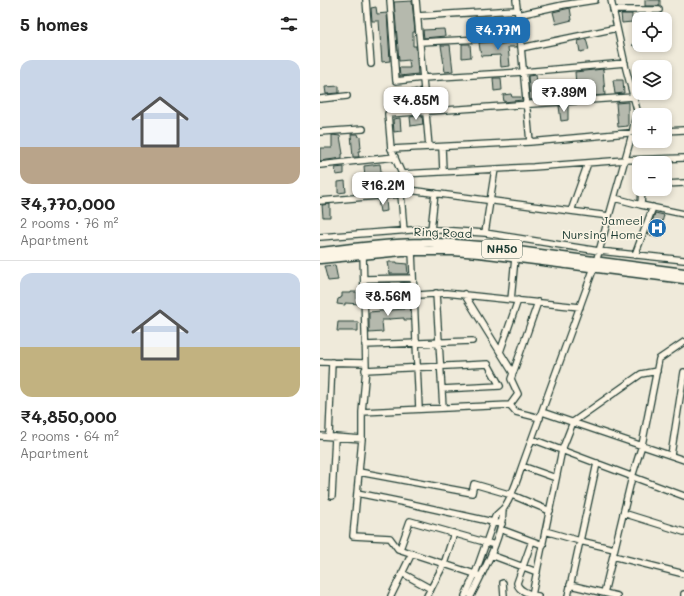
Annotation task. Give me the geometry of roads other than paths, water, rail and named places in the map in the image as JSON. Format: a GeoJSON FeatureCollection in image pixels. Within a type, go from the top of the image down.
{"type":"FeatureCollection","features":[{"type":"Feature","properties":{"kind":"highway","name":"Ring Road"},"geometry":{"type":"LineString","coordinates":[[320,252],[393,244],[422,242],[444,243],[494,248],[684,279]]}},
{"type":"Feature","properties":{"kind":"highway","name":"Ring Road"},"geometry":{"type":"LineString","coordinates":[[320,259],[412,251],[453,251],[515,258],[684,272]]}},
{"type":"Feature","properties":{"kind":"street"},"geometry":{"type":"LineString","coordinates":[[366,0],[371,64]]}},
{"type":"Feature","properties":{"kind":"street"},"geometry":{"type":"LineString","coordinates":[[390,0],[396,81],[625,63]]}},
{"type":"Feature","properties":{"kind":"street"},"geometry":{"type":"LineString","coordinates":[[416,0],[429,147]]}},
{"type":"Feature","properties":{"kind":"street"},"geometry":{"type":"LineString","coordinates":[[516,0],[530,142]]}},
{"type":"Feature","properties":{"kind":"street"},"geometry":{"type":"LineString","coordinates":[[417,16],[518,12],[595,0]]}},
{"type":"Feature","properties":{"kind":"street"},"geometry":{"type":"LineString","coordinates":[[611,0],[632,93]]}},
{"type":"Feature","properties":{"kind":"street"},"geometry":{"type":"LineString","coordinates":[[613,10],[659,10]]}},
{"type":"Feature","properties":{"kind":"street"},"geometry":{"type":"LineString","coordinates":[[521,48],[617,28]]}},
{"type":"Feature","properties":{"kind":"street"},"geometry":{"type":"LineString","coordinates":[[420,42],[520,37]]}},
{"type":"Feature","properties":{"kind":"street"},"geometry":{"type":"LineString","coordinates":[[320,99],[347,96]]}},
{"type":"Feature","properties":{"kind":"street"},"geometry":{"type":"LineString","coordinates":[[404,231],[401,192],[402,174],[391,149],[388,114],[632,97]]}},
{"type":"Feature","properties":{"kind":"street"},"geometry":{"type":"LineString","coordinates":[[320,132],[362,129]]}},
{"type":"Feature","properties":{"kind":"street"},"geometry":{"type":"LineString","coordinates":[[672,131],[684,130]]}},
{"type":"Feature","properties":{"kind":"street"},"geometry":{"type":"LineString","coordinates":[[391,149],[530,142],[632,132],[595,265],[512,495],[503,509],[497,514],[493,522],[471,596]]}},
{"type":"Feature","properties":{"kind":"street"},"geometry":{"type":"LineString","coordinates":[[442,147],[444,172]]}},
{"type":"Feature","properties":{"kind":"street"},"geometry":{"type":"LineString","coordinates":[[320,165],[395,157]]}},
{"type":"Feature","properties":{"kind":"street"},"geometry":{"type":"LineString","coordinates":[[672,159],[684,158]]}},
{"type":"Feature","properties":{"kind":"street"},"geometry":{"type":"LineString","coordinates":[[402,174],[632,160]]}},
{"type":"Feature","properties":{"kind":"street"},"geometry":{"type":"LineString","coordinates":[[571,211],[588,163]]}},
{"type":"Feature","properties":{"kind":"street"},"geometry":{"type":"LineString","coordinates":[[485,234],[495,169]]}},
{"type":"Feature","properties":{"kind":"street"},"geometry":{"type":"LineString","coordinates":[[672,184],[684,183]]}},
{"type":"Feature","properties":{"kind":"street"},"geometry":{"type":"LineString","coordinates":[[320,201],[401,192],[490,200],[609,216]]}},
{"type":"Feature","properties":{"kind":"street"},"geometry":{"type":"LineString","coordinates":[[431,230],[435,194]]}},
{"type":"Feature","properties":{"kind":"street"},"geometry":{"type":"LineString","coordinates":[[642,196],[642,205]]}},
{"type":"Feature","properties":{"kind":"street"},"geometry":{"type":"LineString","coordinates":[[614,198],[684,214]]}},
{"type":"Feature","properties":{"kind":"street"},"geometry":{"type":"LineString","coordinates":[[635,255],[653,208]]}},
{"type":"Feature","properties":{"kind":"street"},"geometry":{"type":"LineString","coordinates":[[320,237],[424,229],[485,234],[599,251],[684,260]]}},
{"type":"Feature","properties":{"kind":"street"},"geometry":{"type":"LineString","coordinates":[[412,251],[418,409]]}},
{"type":"Feature","properties":{"kind":"street"},"geometry":{"type":"LineString","coordinates":[[364,254],[365,370],[362,439],[353,536],[390,538],[400,549],[478,575]]}},
{"type":"Feature","properties":{"kind":"street"},"geometry":{"type":"LineString","coordinates":[[500,352],[514,300],[515,258]]}},
{"type":"Feature","properties":{"kind":"street"},"geometry":{"type":"LineString","coordinates":[[364,279],[413,278]]}},
{"type":"Feature","properties":{"kind":"street"},"geometry":{"type":"LineString","coordinates":[[436,293],[443,408]]}},
{"type":"Feature","properties":{"kind":"street"},"geometry":{"type":"LineString","coordinates":[[364,299],[446,293],[580,307]]}},
{"type":"Feature","properties":{"kind":"street"},"geometry":{"type":"LineString","coordinates":[[464,294],[513,372]]}},
{"type":"Feature","properties":{"kind":"street"},"geometry":{"type":"LineString","coordinates":[[362,412],[510,404],[518,394],[510,379],[538,302]]}},
{"type":"Feature","properties":{"kind":"street"},"geometry":{"type":"LineString","coordinates":[[365,345],[472,341]]}},
{"type":"Feature","properties":{"kind":"street"},"geometry":{"type":"LineString","coordinates":[[604,593],[632,476],[642,445],[659,359],[684,342]]}},
{"type":"Feature","properties":{"kind":"street"},"geometry":{"type":"LineString","coordinates":[[320,362],[365,363]]}},
{"type":"Feature","properties":{"kind":"street"},"geometry":{"type":"LineString","coordinates":[[332,362],[332,496]]}},
{"type":"Feature","properties":{"kind":"street"},"geometry":{"type":"LineString","coordinates":[[365,370],[488,364],[500,386],[442,389]]}},
{"type":"Feature","properties":{"kind":"street"},"geometry":{"type":"LineString","coordinates":[[532,541],[517,585],[519,588],[535,595],[537,572],[562,450],[573,422],[641,374],[657,371]]}},
{"type":"Feature","properties":{"kind":"street"},"geometry":{"type":"LineString","coordinates":[[671,455],[683,390],[684,372]]}},
{"type":"Feature","properties":{"kind":"street"},"geometry":{"type":"LineString","coordinates":[[510,404],[516,412],[541,415],[573,422],[684,460]]}},
{"type":"Feature","properties":{"kind":"street"},"geometry":{"type":"LineString","coordinates":[[320,436],[362,439]]}},
{"type":"Feature","properties":{"kind":"street"},"geometry":{"type":"LineString","coordinates":[[532,439],[684,496]]}},
{"type":"Feature","properties":{"kind":"street"},"geometry":{"type":"LineString","coordinates":[[568,596],[597,463]]}},
{"type":"Feature","properties":{"kind":"street"},"geometry":{"type":"LineString","coordinates":[[522,466],[556,478]]}},
{"type":"Feature","properties":{"kind":"street"},"geometry":{"type":"LineString","coordinates":[[359,472],[472,493],[474,484],[512,495],[550,511]]}},
{"type":"Feature","properties":{"kind":"street"},"geometry":{"type":"LineString","coordinates":[[357,493],[493,522],[543,545]]}},
{"type":"Feature","properties":{"kind":"street"},"geometry":{"type":"LineString","coordinates":[[465,596],[491,555],[501,526],[503,509]]}},
{"type":"Feature","properties":{"kind":"street"},"geometry":{"type":"LineString","coordinates":[[623,513],[684,532]]}},
{"type":"Feature","properties":{"kind":"street"},"geometry":{"type":"LineString","coordinates":[[400,549],[410,521],[495,545]]}},
{"type":"Feature","properties":{"kind":"street"},"geometry":{"type":"LineString","coordinates":[[546,531],[614,549]]}},
{"type":"Feature","properties":{"kind":"street"},"geometry":{"type":"LineString","coordinates":[[427,596],[444,564],[454,533]]}},
{"type":"Feature","properties":{"kind":"street"},"geometry":{"type":"LineString","coordinates":[[394,595],[412,553]]}},
{"type":"Feature","properties":{"kind":"street"},"geometry":{"type":"LineString","coordinates":[[491,555],[537,572]]}},
{"type":"Feature","properties":{"kind":"street"},"geometry":{"type":"LineString","coordinates":[[613,556],[684,574]]}},
{"type":"Feature","properties":{"kind":"street"},"geometry":{"type":"LineString","coordinates":[[402,574],[431,589]]}},
{"type":"Feature","properties":{"kind":"street"},"geometry":{"type":"LineString","coordinates":[[503,583],[504,596]]}},
{"type":"Feature","properties":{"kind":"street"},"geometry":{"type":"LineString","coordinates":[[570,585],[617,596]]}},
{"type":"Feature","properties":{"kind":"place","name":"Jameel Nursing Home"},"geometry":{"type":"Point","coordinates":[657,228]}}]}
